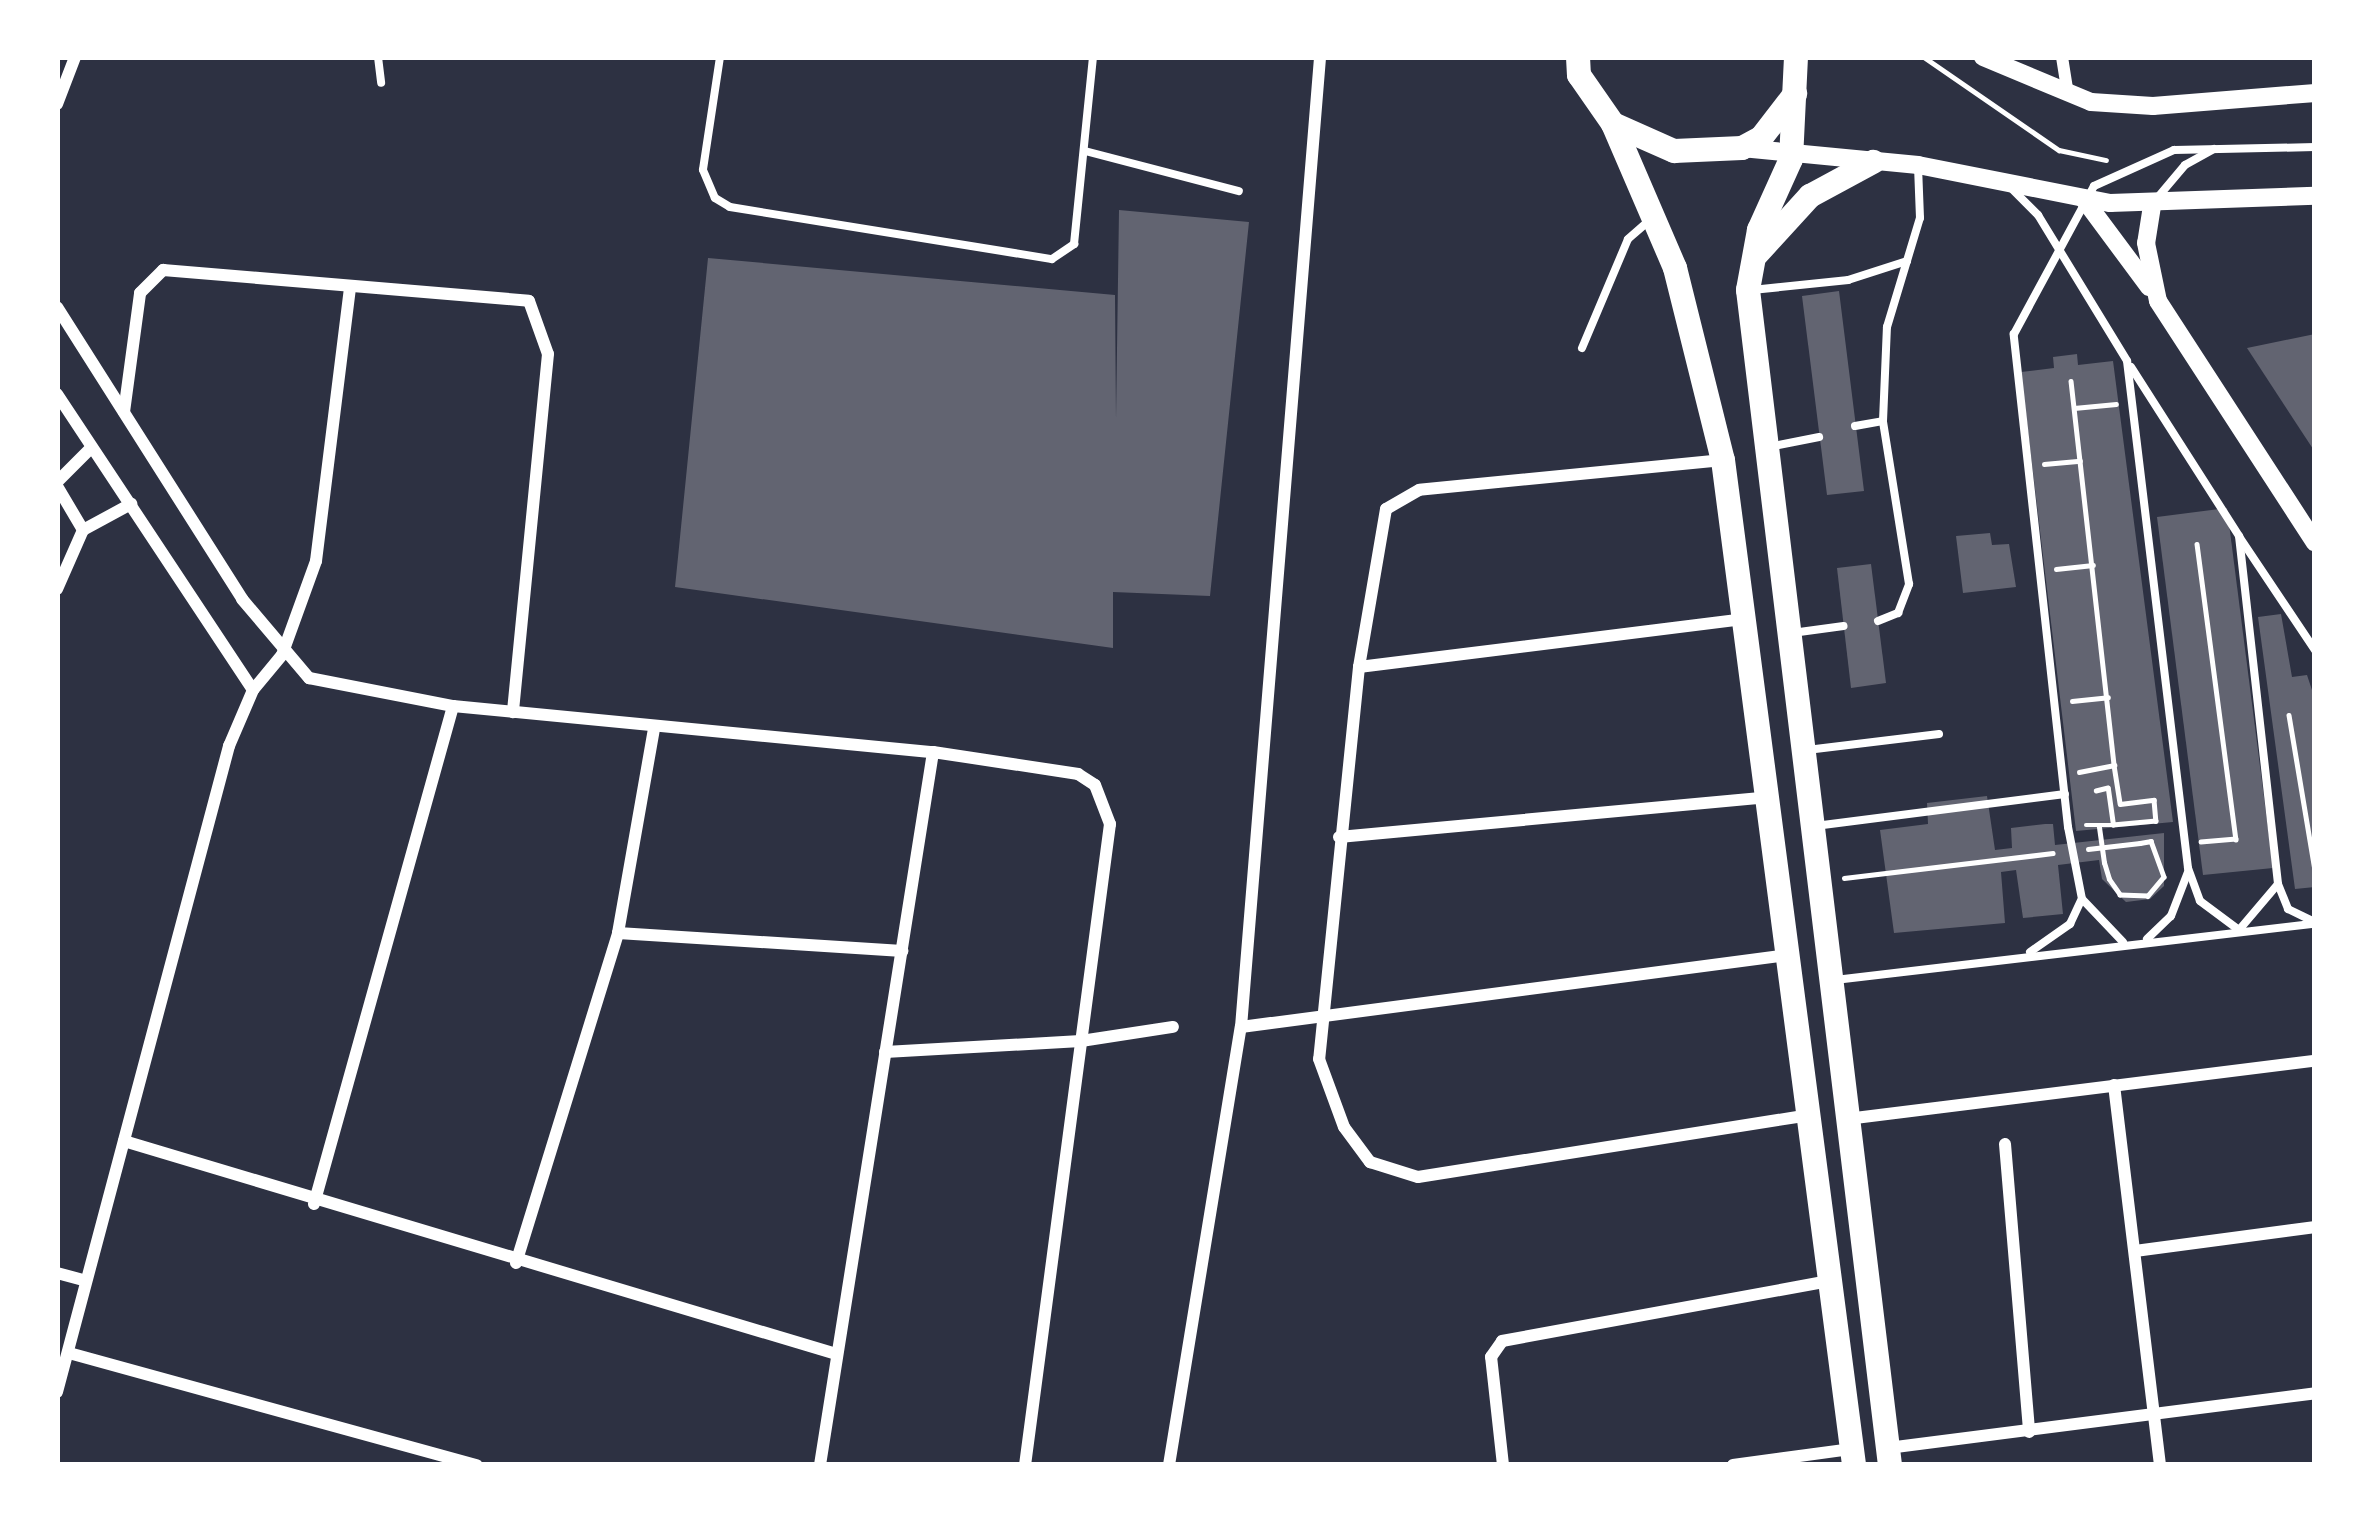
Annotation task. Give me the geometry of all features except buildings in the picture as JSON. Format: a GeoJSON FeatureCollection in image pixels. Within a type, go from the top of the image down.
{"type":"FeatureCollection","features":[{"type":"Feature","properties":{"kind":"main road"},"geometry":{"type":"LineString","coordinates":[[1796,57],[1791,159],[1751,260],[1748,290],[1889,1457]]}},
{"type":"Feature","properties":{"kind":"main road"},"geometry":{"type":"LineString","coordinates":[[1573,63],[1612,124],[1654,216],[1680,286],[1723,460],[1763,798],[1853,1457]]}},
{"type":"Feature","properties":{"kind":"main road"},"geometry":{"type":"LineString","coordinates":[[1612,124],[1674,151],[1742,148],[1761,138],[1796,92]]}},
{"type":"Feature","properties":{"kind":"main road"},"geometry":{"type":"LineString","coordinates":[[1751,260],[1810,196],[1873,163]]}},
{"type":"Feature","properties":{"kind":"street"},"geometry":{"type":"LineString","coordinates":[[57,104],[75,57]]}},
{"type":"Feature","properties":{"kind":"street"},"geometry":{"type":"LineString","coordinates":[[1169,1465],[1241,1027],[1320,57]]}},
{"type":"Feature","properties":{"kind":"street"},"geometry":{"type":"LineString","coordinates":[[1983,57],[2068,93],[2153,106],[2315,93]]}},
{"type":"Feature","properties":{"kind":"street"},"geometry":{"type":"LineString","coordinates":[[2062,57],[2068,93]]}},
{"type":"Feature","properties":{"kind":"street"},"geometry":{"type":"LineString","coordinates":[[1742,148],[1791,159],[1918,165],[2083,198],[2152,206],[2315,196]]}},
{"type":"Feature","properties":{"kind":"street"},"geometry":{"type":"LineString","coordinates":[[2083,198],[2158,301],[2315,543]]}},
{"type":"Feature","properties":{"kind":"street"},"geometry":{"type":"LineString","coordinates":[[2152,206],[2146,243],[2158,301]]}},
{"type":"Feature","properties":{"kind":"street"},"geometry":{"type":"LineString","coordinates":[[124,412],[140,293],[154,273],[514,294],[539,314],[548,354],[513,712]]}},
{"type":"Feature","properties":{"kind":"street"},"geometry":{"type":"LineString","coordinates":[[57,1392],[83,1280],[229,746],[253,690],[281,656],[316,562],[350,287]]}},
{"type":"Feature","properties":{"kind":"street"},"geometry":{"type":"LineString","coordinates":[[57,307],[281,656],[327,686],[453,706],[933,752],[1078,773],[1106,802],[1081,1041],[1024,1465]]}},
{"type":"Feature","properties":{"kind":"street"},"geometry":{"type":"LineString","coordinates":[[57,394],[253,690]]}},
{"type":"Feature","properties":{"kind":"street"},"geometry":{"type":"LineString","coordinates":[[83,530],[57,484],[91,448]]}},
{"type":"Feature","properties":{"kind":"street"},"geometry":{"type":"LineString","coordinates":[[1723,460],[1399,496],[1379,530],[1359,667],[1320,1013],[1323,1083],[1344,1127],[1370,1162],[1418,1177],[1809,1115]]}},
{"type":"Feature","properties":{"kind":"street"},"geometry":{"type":"LineString","coordinates":[[57,589],[83,530],[131,504]]}},
{"type":"Feature","properties":{"kind":"street"},"geometry":{"type":"LineString","coordinates":[[1359,667],[1744,619]]}},
{"type":"Feature","properties":{"kind":"street"},"geometry":{"type":"LineString","coordinates":[[314,1204],[453,706]]}},
{"type":"Feature","properties":{"kind":"street"},"geometry":{"type":"LineString","coordinates":[[515,1263],[618,933],[654,728]]}},
{"type":"Feature","properties":{"kind":"street"},"geometry":{"type":"LineString","coordinates":[[820,1465],[833,1353],[933,752]]}},
{"type":"Feature","properties":{"kind":"street"},"geometry":{"type":"LineString","coordinates":[[1339,837],[1763,798]]}},
{"type":"Feature","properties":{"kind":"street"},"geometry":{"type":"LineString","coordinates":[[618,933],[902,951]]}},
{"type":"Feature","properties":{"kind":"street"},"geometry":{"type":"LineString","coordinates":[[1241,1027],[1787,955]]}},
{"type":"Feature","properties":{"kind":"street"},"geometry":{"type":"LineString","coordinates":[[886,1052],[1081,1041],[1173,1027]]}},
{"type":"Feature","properties":{"kind":"street"},"geometry":{"type":"LineString","coordinates":[[1846,1119],[2315,1061]]}},
{"type":"Feature","properties":{"kind":"street"},"geometry":{"type":"LineString","coordinates":[[2114,1085],[2160,1465]]}},
{"type":"Feature","properties":{"kind":"street"},"geometry":{"type":"LineString","coordinates":[[124,1141],[314,1204],[833,1353]]}},
{"type":"Feature","properties":{"kind":"street"},"geometry":{"type":"LineString","coordinates":[[2005,1144],[2029,1432]]}},
{"type":"Feature","properties":{"kind":"street"},"geometry":{"type":"LineString","coordinates":[[2135,1251],[2315,1227]]}},
{"type":"Feature","properties":{"kind":"street"},"geometry":{"type":"LineString","coordinates":[[57,1273],[83,1280]]}},
{"type":"Feature","properties":{"kind":"street"},"geometry":{"type":"LineString","coordinates":[[1502,1465],[1491,1357],[1502,1340],[1828,1281]]}},
{"type":"Feature","properties":{"kind":"street"},"geometry":{"type":"LineString","coordinates":[[69,1353],[478,1465]]}},
{"type":"Feature","properties":{"kind":"street"},"geometry":{"type":"LineString","coordinates":[[1889,1457],[2029,1432],[2315,1393]]}},
{"type":"Feature","properties":{"kind":"street"},"geometry":{"type":"LineString","coordinates":[[1733,1465],[1853,1457]]}},
{"type":"Feature","properties":{"kind":"lane"},"geometry":{"type":"LineString","coordinates":[[378,57],[381,83]]}},
{"type":"Feature","properties":{"kind":"lane"},"geometry":{"type":"LineString","coordinates":[[720,57],[704,170],[715,198],[730,207],[1052,259],[1074,244],[1093,57]]}},
{"type":"Feature","properties":{"kind":"lane"},"geometry":{"type":"LineString","coordinates":[[2028,954],[2070,924],[2081,899],[2024,466],[2014,334],[2083,198],[2129,165],[2174,150],[2315,147]]}},
{"type":"Feature","properties":{"kind":"lane"},"geometry":{"type":"LineString","coordinates":[[2152,206],[2170,178],[2215,148]]}},
{"type":"Feature","properties":{"kind":"lane"},"geometry":{"type":"LineString","coordinates":[[1085,151],[1239,190]]}},
{"type":"Feature","properties":{"kind":"lane"},"geometry":{"type":"LineString","coordinates":[[1878,621],[1898,613],[1909,584],[1883,421],[1887,327],[1920,218],[1918,165]]}},
{"type":"Feature","properties":{"kind":"lane"},"geometry":{"type":"LineString","coordinates":[[2006,183],[2057,246],[2315,650]]}},
{"type":"Feature","properties":{"kind":"lane"},"geometry":{"type":"LineString","coordinates":[[1582,348],[1628,239],[1654,216]]}},
{"type":"Feature","properties":{"kind":"lane"},"geometry":{"type":"LineString","coordinates":[[1748,290],[1849,280],[1908,261]]}},
{"type":"Feature","properties":{"kind":"lane"},"geometry":{"type":"LineString","coordinates":[[2127,361],[2188,868],[2200,901],[2239,930]]}},
{"type":"Feature","properties":{"kind":"lane"},"geometry":{"type":"LineString","coordinates":[[1856,426],[1883,421]]}},
{"type":"Feature","properties":{"kind":"lane"},"geometry":{"type":"LineString","coordinates":[[1766,447],[1820,437]]}},
{"type":"Feature","properties":{"kind":"lane"},"geometry":{"type":"LineString","coordinates":[[2239,536],[2278,884],[2288,909],[2315,923]]}},
{"type":"Feature","properties":{"kind":"lane"},"geometry":{"type":"LineString","coordinates":[[1791,633],[1844,626]]}},
{"type":"Feature","properties":{"kind":"lane"},"geometry":{"type":"LineString","coordinates":[[1806,750],[1940,734]]}},
{"type":"Feature","properties":{"kind":"lane"},"geometry":{"type":"LineString","coordinates":[[1813,826],[2065,794]]}},
{"type":"Feature","properties":{"kind":"lane"},"geometry":{"type":"LineString","coordinates":[[2146,940],[2171,916],[2188,868]]}},
{"type":"Feature","properties":{"kind":"lane"},"geometry":{"type":"LineString","coordinates":[[2239,930],[2278,884]]}},
{"type":"Feature","properties":{"kind":"lane"},"geometry":{"type":"LineString","coordinates":[[2081,899],[2123,942]]}},
{"type":"Feature","properties":{"kind":"lane"},"geometry":{"type":"LineString","coordinates":[[1833,980],[2123,942],[2315,923]]}},
{"type":"Feature","properties":{"kind":"path"},"geometry":{"type":"LineString","coordinates":[[1924,57],[2059,150],[2129,165]]}},
{"type":"Feature","properties":{"kind":"path"},"geometry":{"type":"LineString","coordinates":[[2071,381],[2120,804],[2154,800],[2156,820],[2086,827],[2084,808]]}},
{"type":"Feature","properties":{"kind":"path"},"geometry":{"type":"LineString","coordinates":[[2074,408],[2132,402]]}},
{"type":"Feature","properties":{"kind":"path"},"geometry":{"type":"LineString","coordinates":[[2024,466],[2080,461]]}},
{"type":"Feature","properties":{"kind":"path"},"geometry":{"type":"LineString","coordinates":[[2197,544],[2236,839],[2200,842]]}},
{"type":"Feature","properties":{"kind":"path"},"geometry":{"type":"LineString","coordinates":[[2037,571],[2092,566]]}},
{"type":"Feature","properties":{"kind":"path"},"geometry":{"type":"LineString","coordinates":[[2053,704],[2108,697]]}},
{"type":"Feature","properties":{"kind":"path"},"geometry":{"type":"LineString","coordinates":[[2289,715],[2315,872]]}},
{"type":"Feature","properties":{"kind":"path"},"geometry":{"type":"LineString","coordinates":[[2081,789],[2079,770],[2114,765]]}},
{"type":"Feature","properties":{"kind":"path"},"geometry":{"type":"LineString","coordinates":[[2096,790],[2108,788],[2113,825]]}},
{"type":"Feature","properties":{"kind":"path"},"geometry":{"type":"LineString","coordinates":[[2088,849],[2105,847],[2123,845],[2151,841],[2164,877],[2148,896],[2120,895],[2109,880],[2104,863],[2102,844],[2098,826]]}},
{"type":"Feature","properties":{"kind":"path"},"geometry":{"type":"LineString","coordinates":[[1820,880],[2058,852]]}}]}
